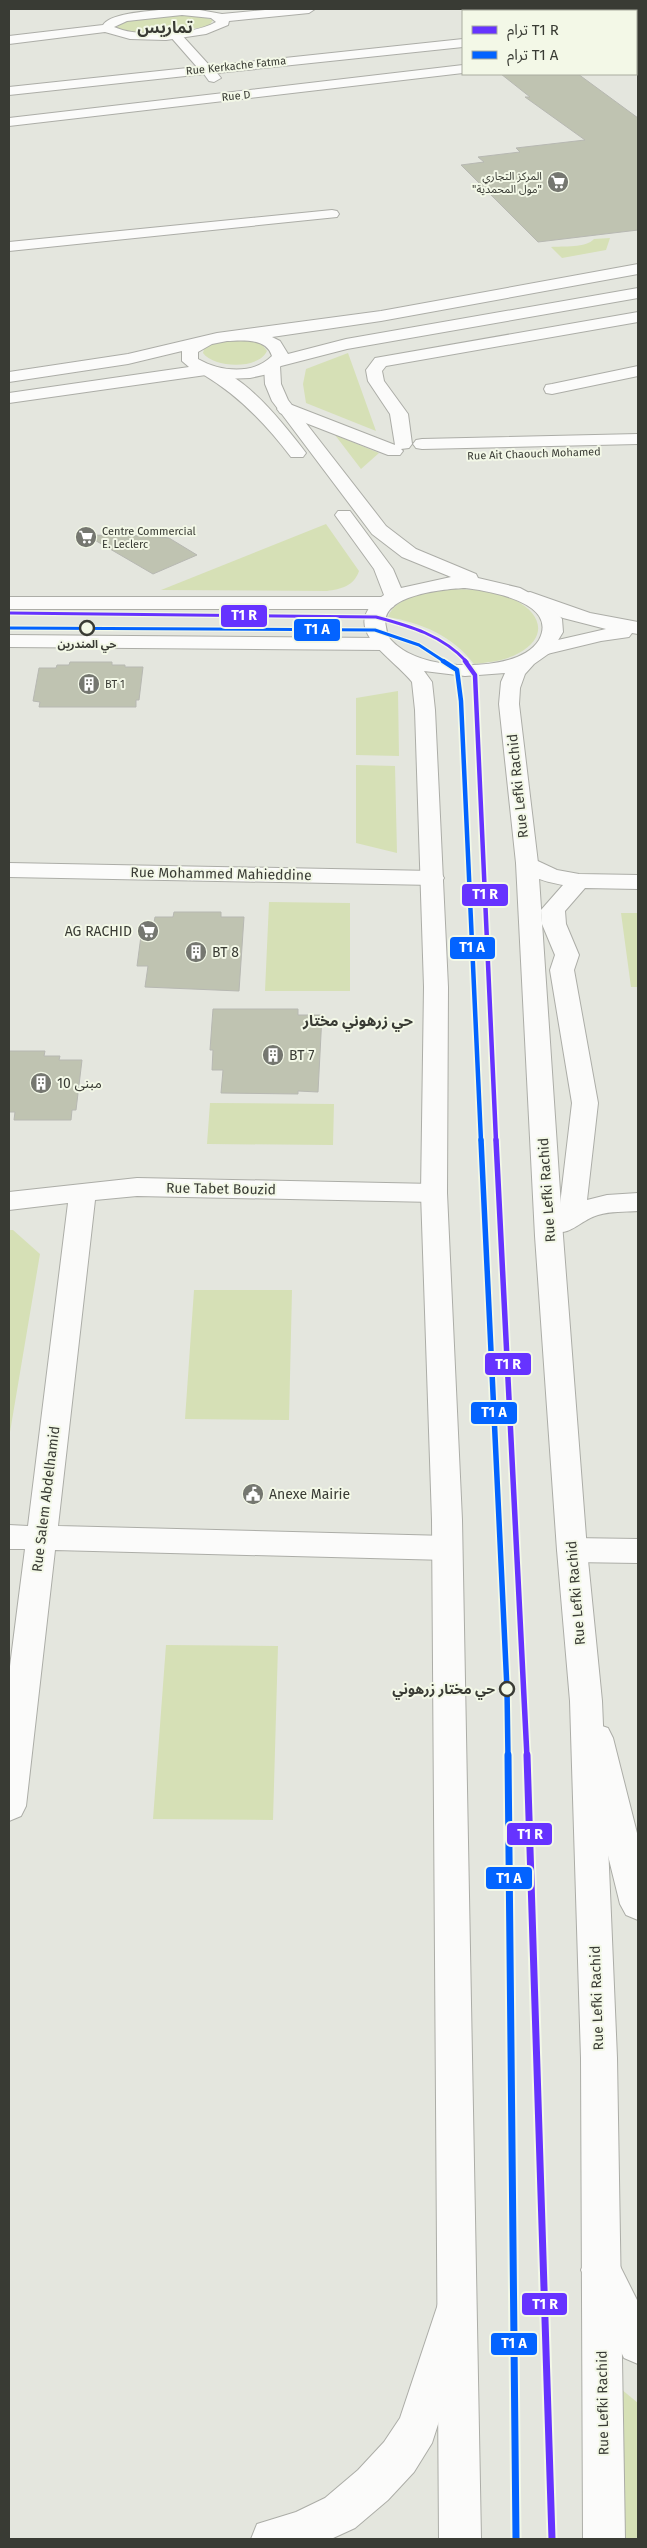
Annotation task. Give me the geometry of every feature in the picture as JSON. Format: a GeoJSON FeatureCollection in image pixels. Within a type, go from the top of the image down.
{"type":"FeatureCollection","features":[{"type":"Feature","properties":{"kind":"main road"},"geometry":{"type":"LineString","coordinates":[[107,28],[110,23],[152,12],[201,12],[222,18],[309,9]]}},
{"type":"Feature","properties":{"kind":"main road"},"geometry":{"type":"LineString","coordinates":[[9,40],[107,28],[113,33],[126,36],[175,35],[220,25],[224,22],[222,18]]}},
{"type":"Feature","properties":{"kind":"main road"},"geometry":{"type":"LineString","coordinates":[[175,35],[205,69],[234,97]]}},
{"type":"Feature","properties":{"kind":"main road","name":"Rue Kerkache Fatma"},"geometry":{"type":"LineString","coordinates":[[9,91],[462,43]]}},
{"type":"Feature","properties":{"kind":"main road","name":"Rue D"},"geometry":{"type":"LineString","coordinates":[[9,122],[462,69]]}},
{"type":"Feature","properties":{"kind":"main road"},"geometry":{"type":"LineString","coordinates":[[9,247],[332,214]]}},
{"type":"Feature","properties":{"kind":"main road"},"geometry":{"type":"LineString","coordinates":[[9,377],[128,359],[213,338],[278,332],[381,316],[638,269]]}},
{"type":"Feature","properties":{"kind":"main road"},"geometry":{"type":"LineString","coordinates":[[278,332],[314,335],[350,333],[638,281]]}},
{"type":"Feature","properties":{"kind":"main road"},"geometry":{"type":"LineString","coordinates":[[9,398],[146,377],[207,370],[244,373],[354,343],[638,293]]}},
{"type":"Feature","properties":{"kind":"main road"},"geometry":{"type":"LineString","coordinates":[[621,297],[638,298]]}},
{"type":"Feature","properties":{"kind":"main road"},"geometry":{"type":"LineString","coordinates":[[412,452],[399,414],[376,381],[374,370],[381,362],[638,317]]}},
{"type":"Feature","properties":{"kind":"main road"},"geometry":{"type":"LineString","coordinates":[[242,336],[267,340],[276,345],[281,357],[274,364],[275,392],[361,508],[379,530],[395,544],[434,565],[489,585],[511,590],[562,612],[593,622],[638,629]]}},
{"type":"Feature","properties":{"kind":"main road"},"geometry":{"type":"LineString","coordinates":[[201,342],[194,346],[188,356],[190,361],[234,385],[253,401],[306,464]]}},
{"type":"Feature","properties":{"kind":"main road"},"geometry":{"type":"LineString","coordinates":[[128,359],[146,377]]}},
{"type":"Feature","properties":{"kind":"main road"},"geometry":{"type":"LineString","coordinates":[[552,389],[638,371]]}},
{"type":"Feature","properties":{"kind":"main road"},"geometry":{"type":"LineString","coordinates":[[286,409],[412,452],[638,439]]}},
{"type":"Feature","properties":{"kind":"main road","name":"Rue Ait Chaouch Mohamed"},"geometry":{"type":"LineString","coordinates":[[412,452],[441,457],[638,451]]}},
{"type":"Feature","properties":{"kind":"main road"},"geometry":{"type":"LineString","coordinates":[[333,500],[383,569],[390,600]]}},
{"type":"Feature","properties":{"kind":"main road"},"geometry":{"type":"LineString","coordinates":[[460,2539],[447,1548],[434,1193],[436,986],[433,878],[422,682],[414,671],[388,648],[375,630],[374,623],[378,612],[390,600],[415,588],[439,583],[489,585]]}},
{"type":"Feature","properties":{"kind":"main road"},"geometry":{"type":"LineString","coordinates":[[530,598],[543,608],[552,622],[552,636],[537,653]]}},
{"type":"Feature","properties":{"kind":"main road"},"geometry":{"type":"LineString","coordinates":[[9,603],[390,600]]}},
{"type":"Feature","properties":{"kind":"main road"},"geometry":{"type":"LineString","coordinates":[[9,641],[388,648],[427,666],[457,670],[492,669],[537,653],[601,635],[638,629]]}},
{"type":"Feature","properties":{"kind":"main road","name":"Rue Lefki Rachid"},"geometry":{"type":"LineString","coordinates":[[537,653],[514,673],[510,682],[509,704],[527,863],[549,1236],[572,1550],[586,1701],[599,2058],[604,2539]]}},
{"type":"Feature","properties":{"kind":"main road"},"geometry":{"type":"LineString","coordinates":[[527,863],[551,876],[578,881],[638,882]]}},
{"type":"Feature","properties":{"kind":"main road","name":"Rue Mohammed Mahieddine"},"geometry":{"type":"LineString","coordinates":[[9,870],[433,878]]}},
{"type":"Feature","properties":{"kind":"main road"},"geometry":{"type":"LineString","coordinates":[[572,1215],[585,1103],[562,970],[567,955],[554,924],[553,910],[578,881]]}},
{"type":"Feature","properties":{"kind":"main road"},"geometry":{"type":"LineString","coordinates":[[530,913],[561,899]]}},
{"type":"Feature","properties":{"kind":"main road","name":"Rue Tabet Bouzid"},"geometry":{"type":"LineString","coordinates":[[9,1201],[137,1187],[434,1193]]}},
{"type":"Feature","properties":{"kind":"main road","name":"Rue Salem Abdelhamid"},"geometry":{"type":"LineString","coordinates":[[9,1806],[83,1192]]}},
{"type":"Feature","properties":{"kind":"main road"},"geometry":{"type":"LineString","coordinates":[[549,1236],[572,1215],[604,1203],[638,1202]]}},
{"type":"Feature","properties":{"kind":"main road"},"geometry":{"type":"LineString","coordinates":[[9,1537],[447,1548]]}},
{"type":"Feature","properties":{"kind":"main road"},"geometry":{"type":"LineString","coordinates":[[572,1550],[638,1551]]}},
{"type":"Feature","properties":{"kind":"main road"},"geometry":{"type":"LineString","coordinates":[[586,1701],[638,1904]]}},
{"type":"Feature","properties":{"kind":"main road"},"geometry":{"type":"LineString","coordinates":[[601,2270],[638,2344]]}},
{"type":"Feature","properties":{"kind":"main road"},"geometry":{"type":"LineString","coordinates":[[272,2539],[300,2532],[340,2513],[374,2485],[399,2457],[417,2428],[456,2306]]}},
{"type":"Feature","properties":{"kind":"green space"},"geometry":{"type":"Polygon","coordinates":[[[189,13],[213,20],[208,27],[151,33],[121,32],[117,27],[122,23],[139,18],[189,13]]]}},
{"type":"Feature","properties":{"kind":"green space"},"geometry":{"type":"Polygon","coordinates":[[[610,238],[606,250],[562,258],[551,247],[580,245],[594,239],[610,238]]]}},
{"type":"Feature","properties":{"kind":"green space"},"geometry":{"type":"Polygon","coordinates":[[[244,339],[261,343],[267,351],[255,361],[236,365],[216,362],[203,353],[204,349],[214,341],[244,339]]]}},
{"type":"Feature","properties":{"kind":"green space"},"geometry":{"type":"Polygon","coordinates":[[[348,353],[376,431],[306,403],[303,384],[306,369],[348,353]]]}},
{"type":"Feature","properties":{"kind":"green space"},"geometry":{"type":"Polygon","coordinates":[[[335,435],[379,453],[361,469],[335,435]]]}},
{"type":"Feature","properties":{"kind":"green space"},"geometry":{"type":"Polygon","coordinates":[[[326,524],[359,571],[354,580],[342,588],[327,591],[161,590],[326,524]]]}},
{"type":"Feature","properties":{"kind":"green space"},"geometry":{"type":"Polygon","coordinates":[[[443,589],[471,590],[507,596],[531,612],[536,619],[538,633],[528,647],[514,656],[497,661],[474,664],[466,654],[447,638],[425,627],[388,617],[392,610],[404,600],[443,589]]]}},
{"type":"Feature","properties":{"kind":"green space"},"geometry":{"type":"Polygon","coordinates":[[[398,691],[399,756],[356,755],[356,698],[398,691]]]}},
{"type":"Feature","properties":{"kind":"green space"},"geometry":{"type":"Polygon","coordinates":[[[356,765],[395,766],[397,853],[356,843],[356,765]]]}},
{"type":"Feature","properties":{"kind":"green space"},"geometry":{"type":"Polygon","coordinates":[[[269,902],[350,903],[350,991],[265,991],[269,902]]]}},
{"type":"Feature","properties":{"kind":"green space"},"geometry":{"type":"Polygon","coordinates":[[[621,913],[638,913],[638,987],[631,987],[621,913]]]}},
{"type":"Feature","properties":{"kind":"green space"},"geometry":{"type":"Polygon","coordinates":[[[210,1103],[334,1104],[333,1145],[207,1144],[210,1103]]]}},
{"type":"Feature","properties":{"kind":"green space"},"geometry":{"type":"Polygon","coordinates":[[[9,1230],[13,1230],[40,1254],[9,1438],[9,1230]]]}},
{"type":"Feature","properties":{"kind":"green space"},"geometry":{"type":"Polygon","coordinates":[[[194,1290],[292,1290],[289,1420],[185,1419],[194,1290]]]}},
{"type":"Feature","properties":{"kind":"green space"},"geometry":{"type":"Polygon","coordinates":[[[166,1645],[278,1646],[273,1820],[153,1819],[166,1645]]]}},
{"type":"Feature","properties":{"kind":"green space"},"geometry":{"type":"Polygon","coordinates":[[[621,2389],[638,2403],[638,2539],[621,2539],[621,2389]]]}},
{"type":"Feature","properties":{"kind":"building","name":"المركز التجاري \"مول المحمدية\""},"geometry":{"type":"Polygon","coordinates":[[[502,75],[579,75],[638,118],[638,230],[538,242],[461,165],[484,162],[478,157],[520,152],[516,148],[585,140],[525,97],[530,97],[502,75]]]}},
{"type":"Feature","properties":{"kind":"building"},"geometry":{"type":"Polygon","coordinates":[[[86,535],[169,538],[197,555],[153,574],[86,535]]]}},
{"type":"Feature","properties":{"kind":"building","name":"BT 1"},"geometry":{"type":"Polygon","coordinates":[[[70,662],[112,662],[112,665],[143,667],[139,700],[136,700],[136,707],[39,707],[40,702],[33,701],[39,668],[56,668],[57,665],[69,665],[70,662]]]}},
{"type":"Feature","properties":{"kind":"building","name":"BT 8"},"geometry":{"type":"Polygon","coordinates":[[[174,912],[221,912],[221,917],[244,917],[239,991],[145,987],[148,966],[137,966],[141,936],[145,936],[146,928],[153,928],[155,917],[173,917],[174,912]]]}},
{"type":"Feature","properties":{"kind":"building","name":"BT 7"},"geometry":{"type":"Polygon","coordinates":[[[213,1009],[298,1009],[298,1015],[322,1015],[318,1092],[298,1091],[298,1094],[221,1093],[223,1070],[212,1070],[213,1050],[210,1050],[213,1009]]]}},
{"type":"Feature","properties":{"kind":"building","name":"مبنى 10"},"geometry":{"type":"Polygon","coordinates":[[[9,1051],[45,1051],[44,1056],[60,1056],[59,1060],[82,1060],[76,1110],[72,1110],[71,1120],[14,1120],[15,1112],[9,1112],[9,1051]]]}},
{"type":"Feature","properties":{"kind":"transit line"},"geometry":{"type":"LineString","coordinates":[[9,613],[376,617],[419,630],[445,643],[456,651],[475,675],[496,1139],[525,1689],[552,2539]]}},
{"type":"Feature","properties":{"kind":"transit line"},"geometry":{"type":"LineString","coordinates":[[9,628],[375,630],[419,645],[457,670],[461,701],[507,1689],[516,2539]]}},
{"type":"Feature","properties":{"kind":"place","name":"المركز التجاري \"مول المحمدية\""},"geometry":{"type":"Point","coordinates":[558,182]}},
{"type":"Feature","properties":{"kind":"place","name":"Centre Commercial E. Leclerc"},"geometry":{"type":"Point","coordinates":[86,537]}},
{"type":"Feature","properties":{"kind":"place","name":"حي المندرين"},"geometry":{"type":"Point","coordinates":[87,628]}},
{"type":"Feature","properties":{"kind":"place","name":"BT 1"},"geometry":{"type":"Point","coordinates":[89,684]}},
{"type":"Feature","properties":{"kind":"place","name":"AG RACHID"},"geometry":{"type":"Point","coordinates":[148,931]}},
{"type":"Feature","properties":{"kind":"place","name":"BT 8"},"geometry":{"type":"Point","coordinates":[196,952]}},
{"type":"Feature","properties":{"kind":"place","name":"BT 7"},"geometry":{"type":"Point","coordinates":[273,1055]}},
{"type":"Feature","properties":{"kind":"place","name":"مبنى 10"},"geometry":{"type":"Point","coordinates":[41,1083]}},
{"type":"Feature","properties":{"kind":"place","name":"Anexe Mairie"},"geometry":{"type":"Point","coordinates":[253,1494]}},
{"type":"Feature","properties":{"kind":"place","name":"حي مختار زرهوني"},"geometry":{"type":"Point","coordinates":[507,1689]}},
{"type":"Feature","properties":{"kind":"district","name":"تماريس"},"geometry":{"type":"Point","coordinates":[165,27]}},
{"type":"Feature","properties":{"kind":"district","name":"حي زرهوني مختار"},"geometry":{"type":"Point","coordinates":[358,1021]}}]}
